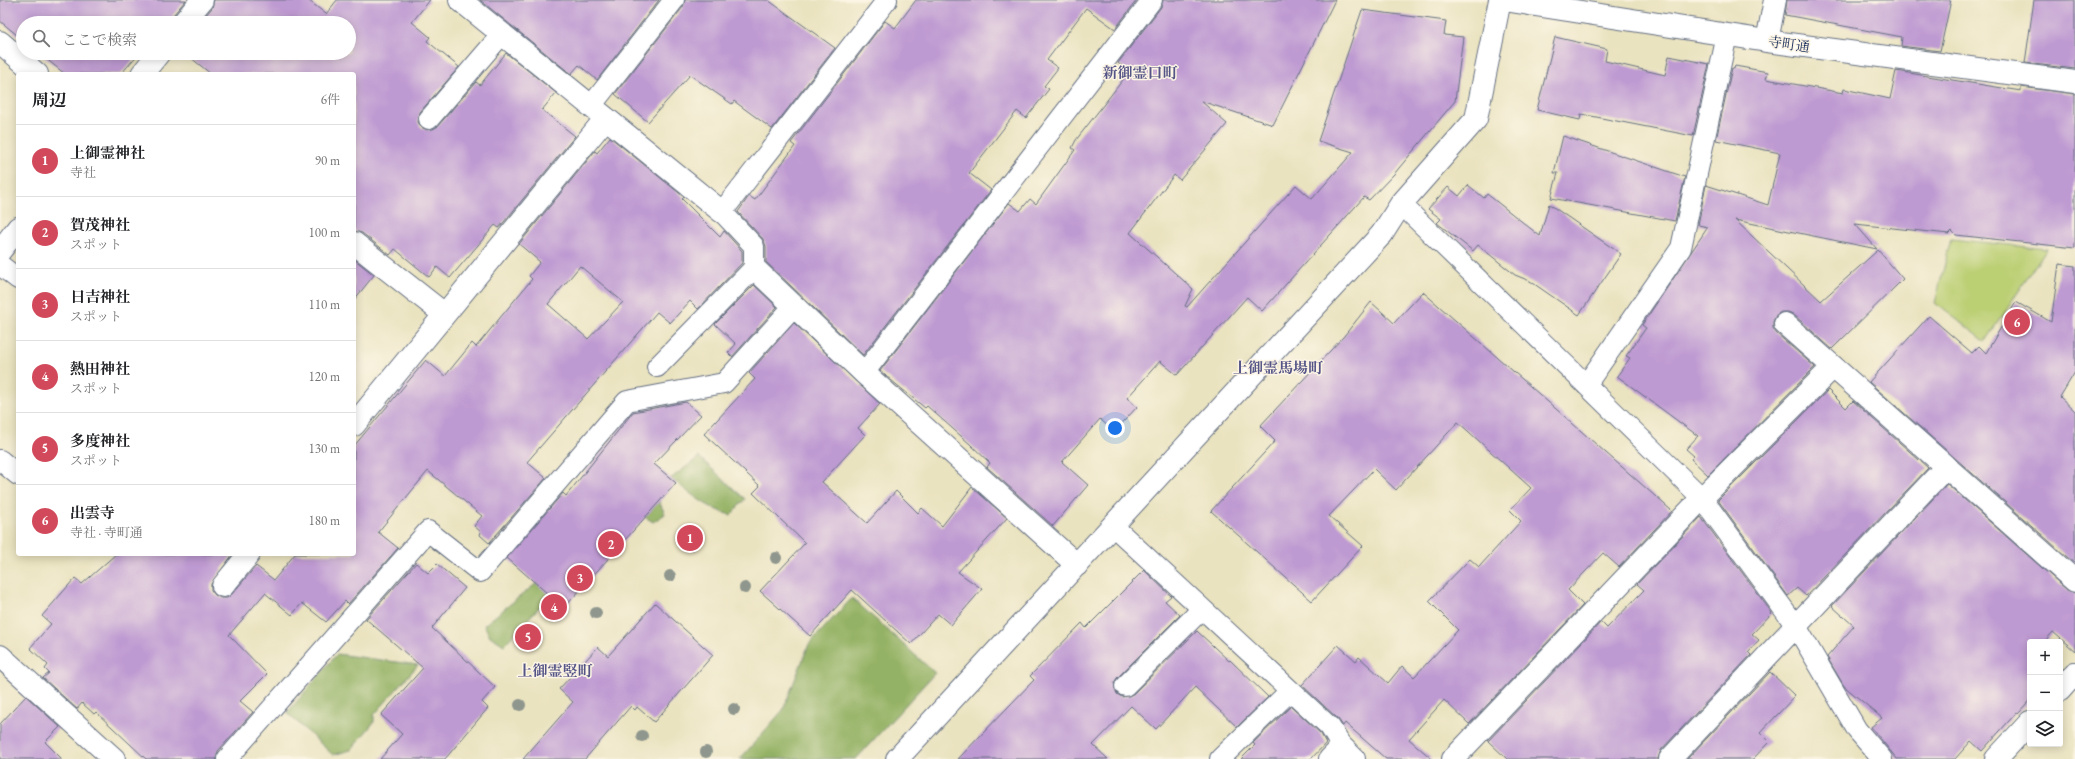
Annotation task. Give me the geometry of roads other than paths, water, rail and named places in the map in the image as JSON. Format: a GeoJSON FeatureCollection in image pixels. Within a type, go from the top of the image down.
{"type":"FeatureCollection","features":[{"type":"Feature","properties":{"kind":"street"},"geometry":{"type":"LineString","coordinates":[[189,16],[202,0]]}},
{"type":"Feature","properties":{"kind":"street"},"geometry":{"type":"LineString","coordinates":[[460,0],[722,212]]}},
{"type":"Feature","properties":{"kind":"street"},"geometry":{"type":"LineString","coordinates":[[897,759],[1382,234],[1401,204],[1476,119],[1500,0]]}},
{"type":"Feature","properties":{"kind":"street","name":"寺町通"},"geometry":{"type":"LineString","coordinates":[[1504,0],[1767,41],[2075,82]]}},
{"type":"Feature","properties":{"kind":"street"},"geometry":{"type":"LineString","coordinates":[[1767,41],[1775,0]]}},
{"type":"Feature","properties":{"kind":"street"},"geometry":{"type":"LineString","coordinates":[[0,42],[16,56]]}},
{"type":"Feature","properties":{"kind":"street"},"geometry":{"type":"LineString","coordinates":[[21,60],[35,72]]}},
{"type":"Feature","properties":{"kind":"street"},"geometry":{"type":"LineString","coordinates":[[144,72],[153,60]]}},
{"type":"Feature","properties":{"kind":"street"},"geometry":{"type":"LineString","coordinates":[[356,423],[444,314],[598,112]]}},
{"type":"Feature","properties":{"kind":"street"},"geometry":{"type":"LineString","coordinates":[[0,251],[16,231]]}},
{"type":"Feature","properties":{"kind":"street"},"geometry":{"type":"LineString","coordinates":[[356,245],[444,314]]}},
{"type":"Feature","properties":{"kind":"street"},"geometry":{"type":"LineString","coordinates":[[754,268],[864,374],[1077,565]]}},
{"type":"Feature","properties":{"kind":"street"},"geometry":{"type":"LineString","coordinates":[[1785,324],[2075,580]]}},
{"type":"Feature","properties":{"kind":"street"},"geometry":{"type":"LineString","coordinates":[[1453,759],[1702,498],[1833,367]]}},
{"type":"Feature","properties":{"kind":"street"},"geometry":{"type":"LineString","coordinates":[[1670,759],[1946,467]]}},
{"type":"Feature","properties":{"kind":"street"},"geometry":{"type":"LineString","coordinates":[[223,586],[247,556]]}},
{"type":"Feature","properties":{"kind":"street"},"geometry":{"type":"LineString","coordinates":[[0,656],[112,758]]}},
{"type":"Feature","properties":{"kind":"street"},"geometry":{"type":"LineString","coordinates":[[2063,687],[2075,673]]}},
{"type":"Feature","properties":{"kind":"street"},"geometry":{"type":"LineString","coordinates":[[1996,759],[2027,725]]}},
{"type":"Feature","properties":{"kind":"lane"},"geometry":{"type":"LineString","coordinates":[[598,112],[674,0]]}},
{"type":"Feature","properties":{"kind":"lane"},"geometry":{"type":"LineString","coordinates":[[658,367],[754,268],[754,246],[722,212],[887,0]]}},
{"type":"Feature","properties":{"kind":"lane"},"geometry":{"type":"LineString","coordinates":[[864,374],[1152,0]]}},
{"type":"Feature","properties":{"kind":"lane"},"geometry":{"type":"LineString","coordinates":[[429,119],[502,34]]}},
{"type":"Feature","properties":{"kind":"lane"},"geometry":{"type":"LineString","coordinates":[[1586,385],[1681,248],[1727,35]]}},
{"type":"Feature","properties":{"kind":"lane"},"geometry":{"type":"LineString","coordinates":[[1401,204],[1702,498],[1796,626],[1857,730],[1882,759]]}},
{"type":"Feature","properties":{"kind":"lane"},"geometry":{"type":"LineString","coordinates":[[0,265],[16,277]]}},
{"type":"Feature","properties":{"kind":"lane"},"geometry":{"type":"LineString","coordinates":[[227,759],[428,531],[480,572],[627,401],[724,383],[793,307]]}},
{"type":"Feature","properties":{"kind":"lane"},"geometry":{"type":"LineString","coordinates":[[0,460],[16,473]]}},
{"type":"Feature","properties":{"kind":"lane"},"geometry":{"type":"LineString","coordinates":[[1113,526],[1330,728],[1342,755]]}},
{"type":"Feature","properties":{"kind":"lane"},"geometry":{"type":"LineString","coordinates":[[1125,686],[1202,609]]}},
{"type":"Feature","properties":{"kind":"lane"},"geometry":{"type":"LineString","coordinates":[[1220,759],[1290,691]]}},
{"type":"Feature","properties":{"kind":"place","name":"出雲寺"},"geometry":{"type":"Point","coordinates":[2017,322]}},
{"type":"Feature","properties":{"kind":"place","name":"上御霊神社"},"geometry":{"type":"Point","coordinates":[690,538]}},
{"type":"Feature","properties":{"kind":"place","name":"賀茂神社"},"geometry":{"type":"Point","coordinates":[611,544]}},
{"type":"Feature","properties":{"kind":"place","name":"日吉神社"},"geometry":{"type":"Point","coordinates":[580,578]}},
{"type":"Feature","properties":{"kind":"place","name":"熱田神社"},"geometry":{"type":"Point","coordinates":[554,607]}},
{"type":"Feature","properties":{"kind":"place","name":"多度神社"},"geometry":{"type":"Point","coordinates":[528,637]}},
{"type":"Feature","properties":{"kind":"district","name":"新御霊口町"},"geometry":{"type":"Point","coordinates":[1140,72]}},
{"type":"Feature","properties":{"kind":"district","name":"上御霊馬場町"},"geometry":{"type":"Point","coordinates":[1278,367]}},
{"type":"Feature","properties":{"kind":"district","name":"上御霊竪町"},"geometry":{"type":"Point","coordinates":[555,670]}}]}
